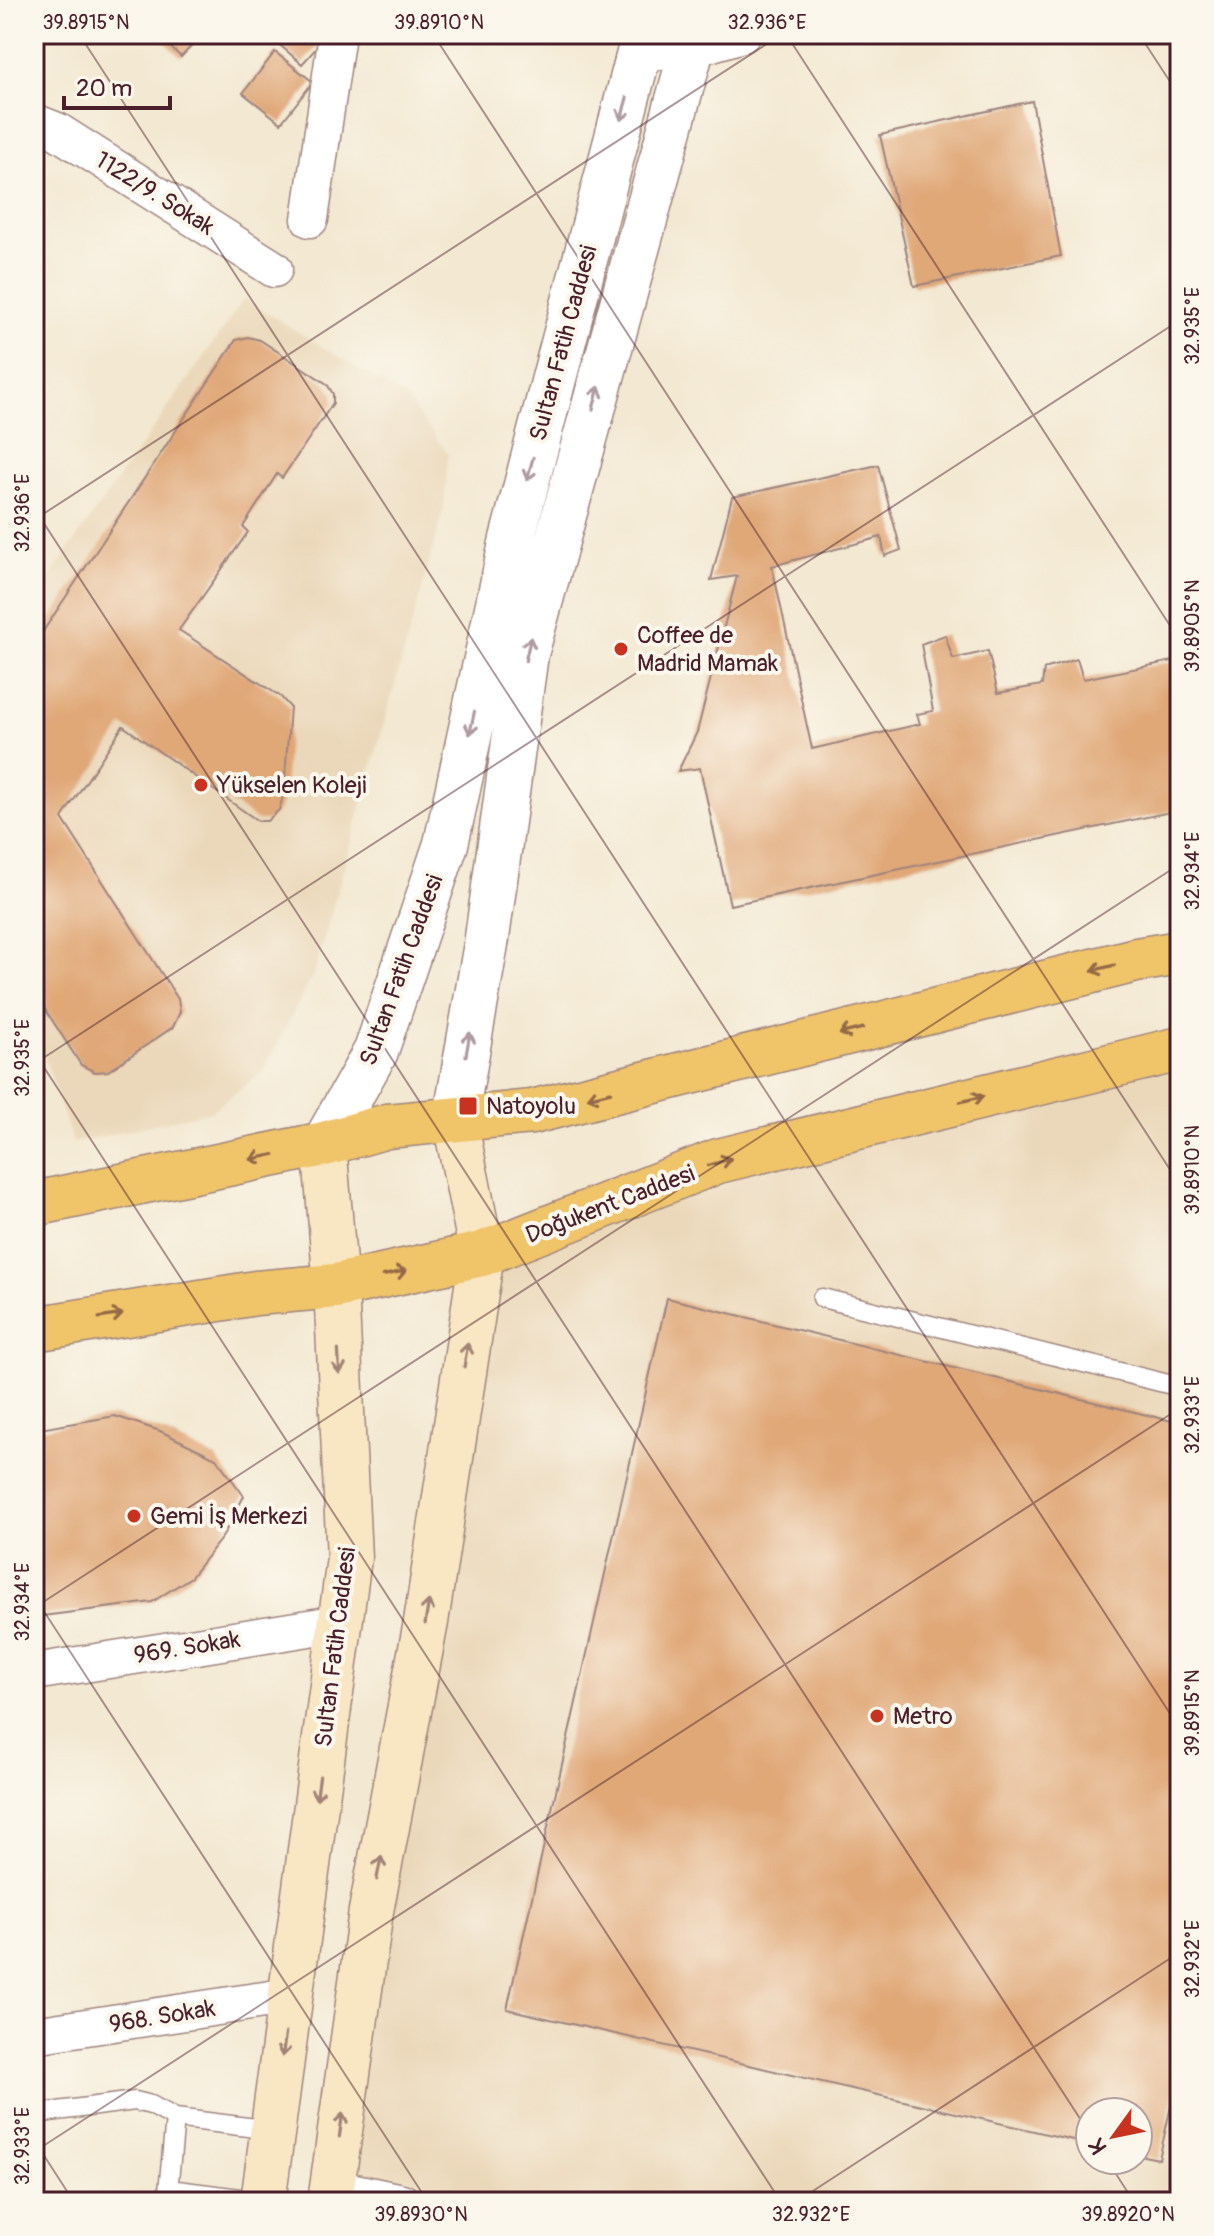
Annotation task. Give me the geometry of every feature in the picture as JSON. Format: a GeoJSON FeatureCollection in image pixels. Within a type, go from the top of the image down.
{"type":"FeatureCollection","features":[{"type":"Feature","properties":{"kind":"main road"},"geometry":{"type":"LineString","coordinates":[[34,1204],[324,1144],[387,1126],[532,1112],[1136,960],[1180,953]]}},
{"type":"Feature","properties":{"kind":"main road","name":"Doğukent Caddesi"},"geometry":{"type":"LineString","coordinates":[[34,1329],[256,1293],[336,1286],[482,1254],[718,1161],[1180,1049]]}},
{"type":"Feature","properties":{"kind":"main road","name":"Sultan Fatih Caddesi"},"geometry":{"type":"LineString","coordinates":[[331,2194],[371,1911],[426,1622],[482,1254],[455,1121]]}},
{"type":"Feature","properties":{"kind":"main road","name":"Sultan Fatih Caddesi"},"geometry":{"type":"LineString","coordinates":[[263,2202],[349,1558],[336,1286],[324,1144]]}},
{"type":"Feature","properties":{"kind":"street"},"geometry":{"type":"LineString","coordinates":[[310,219],[337,34]]}},
{"type":"Feature","properties":{"kind":"street"},"geometry":{"type":"LineString","coordinates":[[642,44],[694,42],[742,34]]}},
{"type":"Feature","properties":{"kind":"street","name":"Sultan Fatih Caddesi"},"geometry":{"type":"LineString","coordinates":[[455,1121],[487,938],[526,654],[694,42]]}},
{"type":"Feature","properties":{"kind":"street","name":"Sultan Fatih Caddesi"},"geometry":{"type":"LineString","coordinates":[[324,1144],[376,1051],[446,844],[512,539],[642,44]]}},
{"type":"Feature","properties":{"kind":"street","name":"1122/9. Sokak"},"geometry":{"type":"LineString","coordinates":[[34,122],[57,131],[274,269]]}},
{"type":"Feature","properties":{"kind":"street","name":"969. Sokak"},"geometry":{"type":"LineString","coordinates":[[34,1672],[340,1623]]}},
{"type":"Feature","properties":{"kind":"street","name":"968. Sokak"},"geometry":{"type":"LineString","coordinates":[[34,2035],[290,1996]]}},
{"type":"Feature","properties":{"kind":"street"},"geometry":{"type":"LineString","coordinates":[[331,2194],[402,2202]]}},
{"type":"Feature","properties":{"kind":"lane"},"geometry":{"type":"LineString","coordinates":[[822,1298],[1180,1387]]}},
{"type":"Feature","properties":{"kind":"lane"},"geometry":{"type":"LineString","coordinates":[[34,2114],[135,2101],[151,2105],[175,2118],[272,2130]]}},
{"type":"Feature","properties":{"kind":"lane"},"geometry":{"type":"LineString","coordinates":[[175,2118],[168,2196],[263,2202]]}},
{"type":"Feature","properties":{"kind":"shaded area","name":"Yükselen Koleji"},"geometry":{"type":"Polygon","coordinates":[[[244,299],[405,397],[448,454],[444,509],[315,971],[263,1072],[211,1111],[73,1143],[42,1050],[34,1050],[34,599],[244,299]]]}},
{"type":"Feature","properties":{"kind":"shaded area"},"geometry":{"type":"Polygon","coordinates":[[[1180,1049],[1180,2202],[402,2202],[332,2187],[482,1254],[718,1161],[1180,1049]]]}},
{"type":"Feature","properties":{"kind":"building"},"geometry":{"type":"Polygon","coordinates":[[[156,34],[203,34],[181,57],[156,34]]]}},
{"type":"Feature","properties":{"kind":"building"},"geometry":{"type":"Polygon","coordinates":[[[267,34],[329,34],[302,64],[267,34]]]}},
{"type":"Feature","properties":{"kind":"building"},"geometry":{"type":"Polygon","coordinates":[[[275,52],[313,82],[281,123],[243,93],[275,52]]]}},
{"type":"Feature","properties":{"kind":"building"},"geometry":{"type":"Polygon","coordinates":[[[1032,101],[1061,256],[914,286],[880,135],[1032,101]]]}},
{"type":"Feature","properties":{"kind":"building"},"geometry":{"type":"Polygon","coordinates":[[[248,337],[260,340],[327,384],[333,394],[333,403],[282,478],[277,474],[243,527],[248,532],[179,630],[281,697],[290,707],[284,793],[279,810],[267,821],[258,821],[123,726],[62,818],[178,999],[180,1012],[173,1027],[108,1071],[95,1072],[81,1065],[34,992],[34,645],[236,340],[248,337]]]}},
{"type":"Feature","properties":{"kind":"building"},"geometry":{"type":"Polygon","coordinates":[[[878,465],[901,550],[885,556],[881,537],[772,566],[812,749],[920,724],[917,714],[933,711],[921,644],[945,635],[953,659],[988,651],[998,693],[1042,685],[1044,669],[1077,659],[1083,679],[1173,661],[1180,636],[1180,810],[730,905],[700,768],[678,771],[697,732],[737,576],[711,580],[732,497],[878,465]]]}},
{"type":"Feature","properties":{"kind":"building","name":"Metro"},"geometry":{"type":"Polygon","coordinates":[[[667,1298],[1180,1423],[1180,2066],[1159,2159],[1154,2158],[1154,2096],[1074,2096],[1074,2140],[507,2009],[667,1298]]]}},
{"type":"Feature","properties":{"kind":"building","name":"Gemi İş Merkezi"},"geometry":{"type":"Polygon","coordinates":[[[115,1416],[160,1431],[216,1458],[244,1496],[223,1536],[191,1577],[152,1602],[34,1617],[34,1430],[115,1416]]]}},
{"type":"Feature","properties":{"kind":"place","name":"Coffee de Madrid Mamak"},"geometry":{"type":"Point","coordinates":[621,649]}},
{"type":"Feature","properties":{"kind":"place","name":"Yükselen Koleji"},"geometry":{"type":"Point","coordinates":[201,785]}},
{"type":"Feature","properties":{"kind":"place","name":"Natoyolu"},"geometry":{"type":"Point","coordinates":[468,1106]}},
{"type":"Feature","properties":{"kind":"place","name":"Gemi İş Merkezi"},"geometry":{"type":"Point","coordinates":[134,1516]}},
{"type":"Feature","properties":{"kind":"place","name":"Metro"},"geometry":{"type":"Point","coordinates":[877,1716]}}]}
